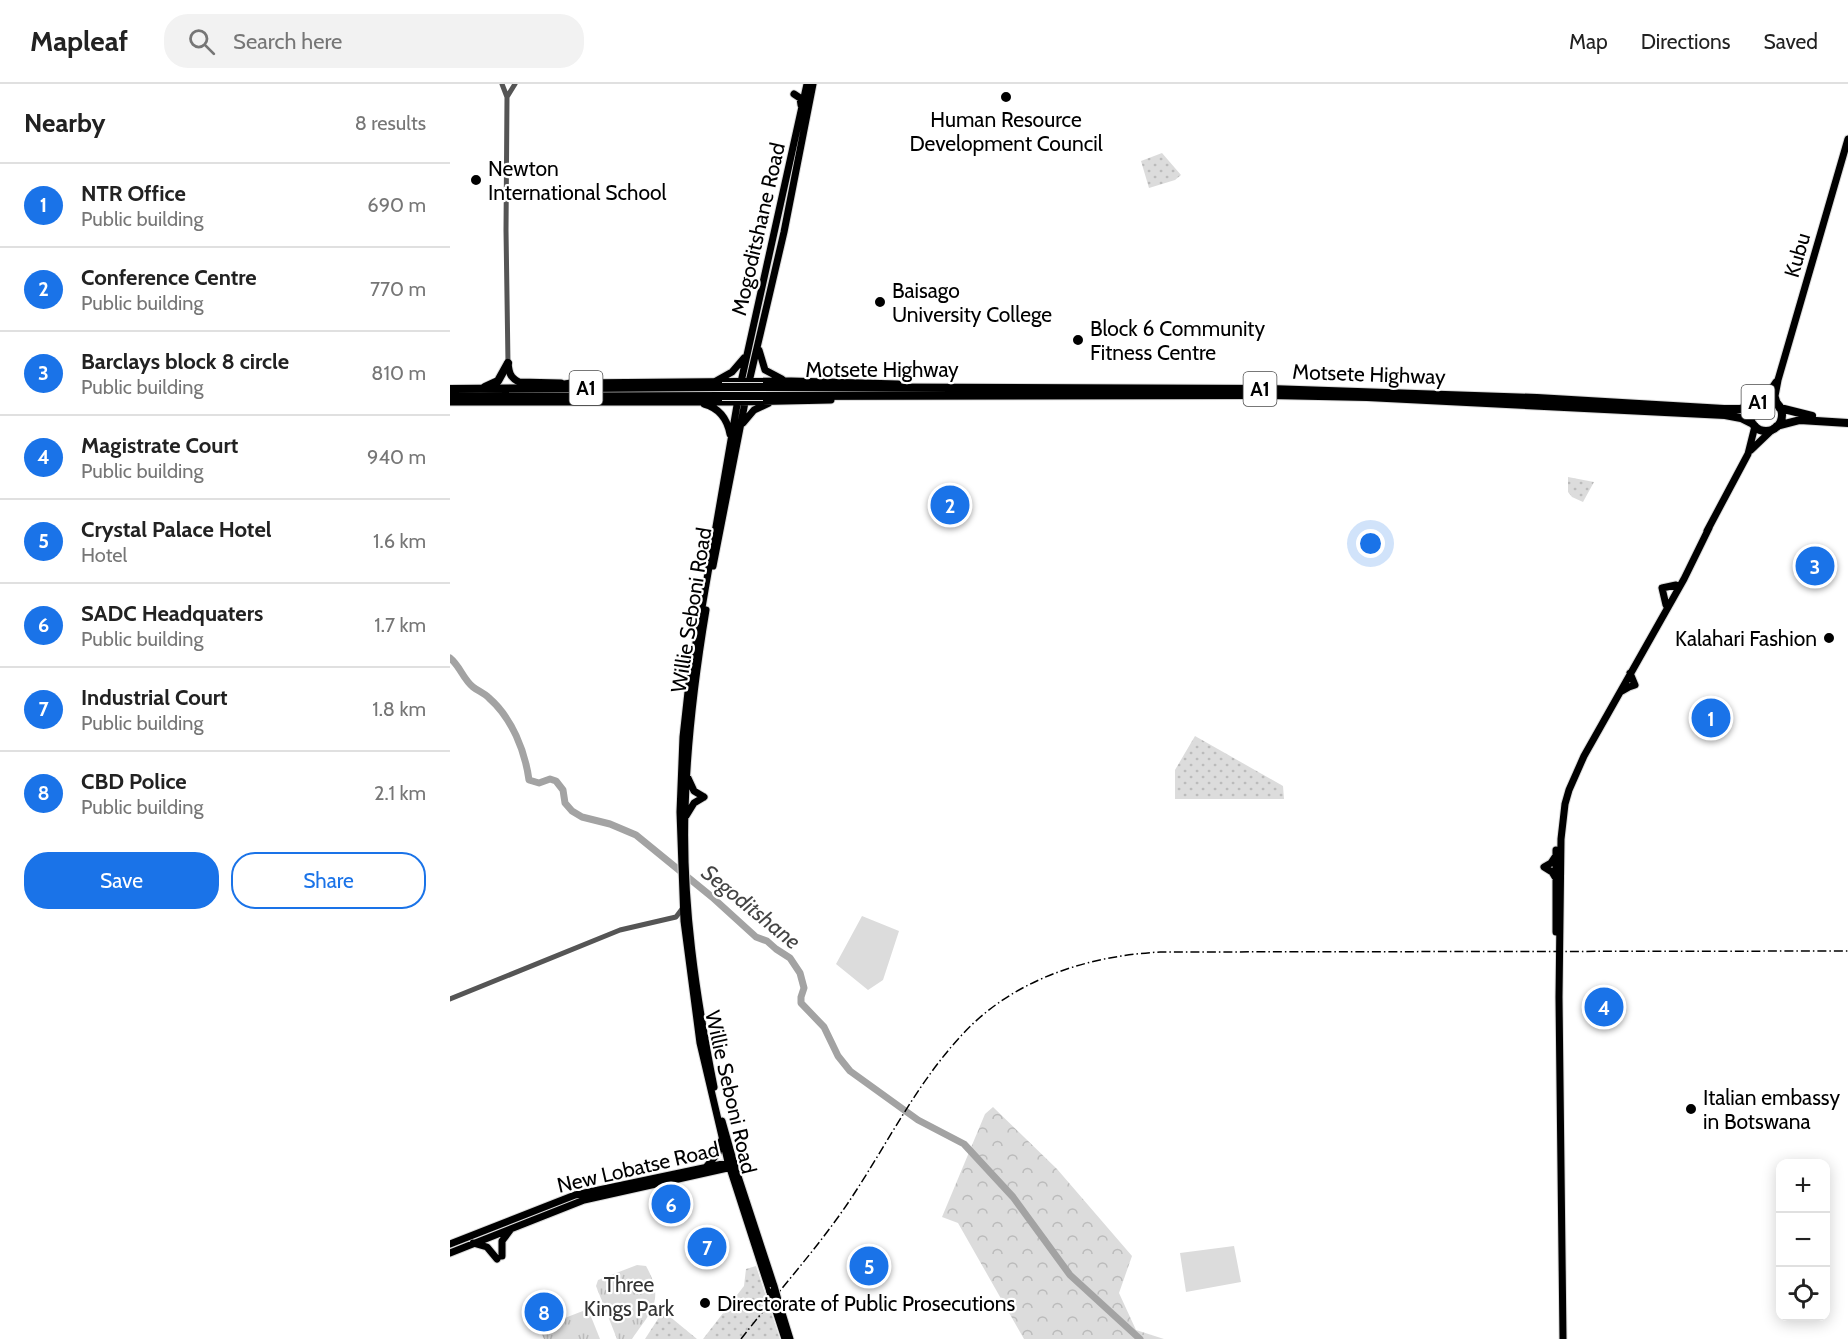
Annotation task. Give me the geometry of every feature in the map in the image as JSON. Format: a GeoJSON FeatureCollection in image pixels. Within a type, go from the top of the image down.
{"type":"FeatureCollection","features":[{"type":"Feature","properties":{"kind":"highway"},"geometry":{"type":"LineString","coordinates":[[476,389],[498,381],[508,363]]}},
{"type":"Feature","properties":{"kind":"highway","name":"Motsete Highway"},"geometry":{"type":"LineString","coordinates":[[763,391],[952,387],[1359,391],[1724,409],[1740,409],[1756,403]]}},
{"type":"Feature","properties":{"kind":"highway","name":"A1"},"geometry":{"type":"LineString","coordinates":[[450,389],[722,392]]}},
{"type":"Feature","properties":{"kind":"highway","name":"A1"},"geometry":{"type":"LineString","coordinates":[[450,397],[763,391]]}},
{"type":"Feature","properties":{"kind":"highway","name":"Motsete Highway"},"geometry":{"type":"LineString","coordinates":[[763,391],[899,395],[1367,397],[1725,415],[1741,418],[1754,425]]}},
{"type":"Feature","properties":{"kind":"highway","name":"A1"},"geometry":{"type":"LineString","coordinates":[[1848,418],[1801,414],[1779,407],[1767,399],[1756,403],[1751,411],[1754,425],[1766,431],[1800,420],[1848,423]]}},
{"type":"Feature","properties":{"kind":"highway","name":"A1"},"geometry":{"type":"LineString","coordinates":[[1775,428],[1781,418],[1779,407]]}},
{"type":"Feature","properties":{"kind":"main road","name":"Mogoditshane Road"},"geometry":{"type":"LineString","coordinates":[[745,382],[747,356],[807,84]]}},
{"type":"Feature","properties":{"kind":"main road","name":"Mogoditshane Road"},"geometry":{"type":"LineString","coordinates":[[745,382],[758,345],[813,84]]}},
{"type":"Feature","properties":{"kind":"main road"},"geometry":{"type":"LineString","coordinates":[[794,94],[800,98],[802,108]]}},
{"type":"Feature","properties":{"kind":"main road","name":"Kubu"},"geometry":{"type":"LineString","coordinates":[[1779,407],[1775,396],[1778,380],[1845,158],[1848,139]]}},
{"type":"Feature","properties":{"kind":"main road"},"geometry":{"type":"LineString","coordinates":[[758,345],[765,370],[776,377],[791,381]]}},
{"type":"Feature","properties":{"kind":"main road"},"geometry":{"type":"LineString","coordinates":[[714,382],[732,372],[747,356]]}},
{"type":"Feature","properties":{"kind":"main road"},"geometry":{"type":"LineString","coordinates":[[508,363],[510,375],[519,382],[791,381],[952,387]]}},
{"type":"Feature","properties":{"kind":"main road","name":"Kubu"},"geometry":{"type":"LineString","coordinates":[[1756,403],[1768,394],[1778,380]]}},
{"type":"Feature","properties":{"kind":"main road","name":"Willie Seboni Road"},"geometry":{"type":"LineString","coordinates":[[683,845],[681,770],[689,683],[731,439],[745,382]]}},
{"type":"Feature","properties":{"kind":"main road"},"geometry":{"type":"LineString","coordinates":[[532,389],[571,383]]}},
{"type":"Feature","properties":{"kind":"main road"},"geometry":{"type":"LineString","coordinates":[[450,402],[741,402],[871,399],[899,395]]}},
{"type":"Feature","properties":{"kind":"main road"},"geometry":{"type":"LineString","coordinates":[[740,429],[754,411],[774,401]]}},
{"type":"Feature","properties":{"kind":"main road"},"geometry":{"type":"LineString","coordinates":[[692,402],[720,411],[728,424],[731,439]]}},
{"type":"Feature","properties":{"kind":"main road","name":"Willie Seboni Road"},"geometry":{"type":"LineString","coordinates":[[683,845],[687,773],[698,659],[740,429],[741,402]]}},
{"type":"Feature","properties":{"kind":"main road"},"geometry":{"type":"LineString","coordinates":[[1563,1339],[1559,997],[1561,838],[1565,804],[1576,768],[1618,695],[1626,688],[1635,685],[1630,673],[1684,579],[1748,454],[1754,425]]}},
{"type":"Feature","properties":{"kind":"main road"},"geometry":{"type":"LineString","coordinates":[[1748,454],[1775,428]]}},
{"type":"Feature","properties":{"kind":"main road"},"geometry":{"type":"LineString","coordinates":[[1559,997],[1556,986],[1555,878],[1561,805],[1576,768],[1709,528]]}},
{"type":"Feature","properties":{"kind":"main road"},"geometry":{"type":"LineString","coordinates":[[685,817],[692,805],[705,797],[694,791],[687,773]]}},
{"type":"Feature","properties":{"kind":"main road"},"geometry":{"type":"LineString","coordinates":[[683,845],[685,894]]}},
{"type":"Feature","properties":{"kind":"main road"},"geometry":{"type":"LineString","coordinates":[[1555,878],[1552,872],[1544,867],[1551,863],[1556,855]]}},
{"type":"Feature","properties":{"kind":"main road","name":"Willie Seboni Road"},"geometry":{"type":"LineString","coordinates":[[685,894],[683,908],[685,936],[700,1043],[720,1134],[772,1289]]}},
{"type":"Feature","properties":{"kind":"main road","name":"Willie Seboni Road"},"geometry":{"type":"LineString","coordinates":[[685,894],[701,1018],[735,1186],[772,1289]]}},
{"type":"Feature","properties":{"kind":"main road"},"geometry":{"type":"LineString","coordinates":[[720,1134],[718,1153],[709,1169],[726,1174],[735,1186]]}},
{"type":"Feature","properties":{"kind":"main road","name":"New Lobatse Road"},"geometry":{"type":"LineString","coordinates":[[450,1244],[575,1195],[732,1165]]}},
{"type":"Feature","properties":{"kind":"main road","name":"New Lobatse Road"},"geometry":{"type":"LineString","coordinates":[[450,1252],[584,1200],[709,1169]]}},
{"type":"Feature","properties":{"kind":"main road"},"geometry":{"type":"LineString","coordinates":[[473,1243],[486,1247],[500,1257],[502,1241],[515,1226]]}},
{"type":"Feature","properties":{"kind":"main road"},"geometry":{"type":"LineString","coordinates":[[450,1234],[457,1239],[462,1239]]}},
{"type":"Feature","properties":{"kind":"main road"},"geometry":{"type":"LineString","coordinates":[[772,1289],[778,1300],[790,1339]]}},
{"type":"Feature","properties":{"kind":"main road"},"geometry":{"type":"LineString","coordinates":[[772,1289],[775,1308],[785,1339]]}},
{"type":"Feature","properties":{"kind":"street"},"geometry":{"type":"LineString","coordinates":[[507,97],[515,84]]}},
{"type":"Feature","properties":{"kind":"street"},"geometry":{"type":"LineString","coordinates":[[503,86],[507,97],[508,363]]}},
{"type":"Feature","properties":{"kind":"street"},"geometry":{"type":"LineString","coordinates":[[450,999],[620,930],[669,919],[679,915],[683,908]]}},
{"type":"Feature","properties":{"kind":"street"},"geometry":{"type":"LineString","coordinates":[[669,919],[680,924],[685,936]]}},
{"type":"Feature","properties":{"kind":"green space"},"geometry":{"type":"Polygon","coordinates":[[[1162,153],[1181,175],[1175,180],[1149,188],[1141,161],[1162,153]]]}},
{"type":"Feature","properties":{"kind":"green space"},"geometry":{"type":"Polygon","coordinates":[[[1568,477],[1594,482],[1583,502],[1572,497],[1568,492],[1568,477]]]}},
{"type":"Feature","properties":{"kind":"green space"},"geometry":{"type":"Polygon","coordinates":[[[1195,736],[1283,786],[1284,799],[1175,799],[1175,770],[1195,736]]]}},
{"type":"Feature","properties":{"kind":"green space"},"geometry":{"type":"Polygon","coordinates":[[[862,916],[899,931],[883,980],[868,990],[836,964],[862,916]]]}},
{"type":"Feature","properties":{"kind":"green space"},"geometry":{"type":"Polygon","coordinates":[[[993,1107],[1057,1169],[1132,1256],[1119,1293],[1136,1330],[1164,1339],[1024,1339],[958,1223],[942,1217],[985,1114],[993,1107]]]}},
{"type":"Feature","properties":{"kind":"green space"},"geometry":{"type":"Polygon","coordinates":[[[1234,1246],[1241,1282],[1186,1292],[1180,1253],[1234,1246]]]}},
{"type":"Feature","properties":{"kind":"green space","name":"Three Kings Park"},"geometry":{"type":"Polygon","coordinates":[[[637,1265],[646,1266],[652,1278],[655,1288],[654,1304],[632,1339],[617,1339],[596,1286],[598,1280],[637,1265]]]}},
{"type":"Feature","properties":{"kind":"green space"},"geometry":{"type":"Polygon","coordinates":[[[756,1266],[780,1339],[703,1339],[744,1286],[746,1269],[756,1266]]]}},
{"type":"Feature","properties":{"kind":"green space"},"geometry":{"type":"Polygon","coordinates":[[[588,1309],[600,1339],[544,1339],[539,1328],[588,1309]]]}},
{"type":"Feature","properties":{"kind":"green space"},"geometry":{"type":"Polygon","coordinates":[[[663,1311],[697,1339],[645,1339],[663,1311]]]}},
{"type":"Feature","properties":{"kind":"waterway","name":"Segoditshane"},"geometry":{"type":"LineString","coordinates":[[450,658],[470,684],[487,696],[511,725],[521,747],[529,780],[539,783],[550,779],[556,781],[563,790],[565,803],[572,811],[582,817],[610,824],[636,835],[712,897],[756,937],[767,941],[790,958],[800,973],[804,988],[801,1003],[824,1027],[838,1056],[850,1071],[918,1120],[964,1144],[1013,1197],[1070,1275],[1140,1339]]}},
{"type":"Feature","properties":{"kind":"railway"},"geometry":{"type":"LineString","coordinates":[[741,1339],[836,1220],[929,1076],[960,1037],[1002,1000],[1051,975],[1105,959],[1160,952],[1848,951]]}},
{"type":"Feature","properties":{"kind":"place","name":"Human Resource Development Council"},"geometry":{"type":"Point","coordinates":[1006,97]}},
{"type":"Feature","properties":{"kind":"place","name":"Newton International School"},"geometry":{"type":"Point","coordinates":[476,180]}},
{"type":"Feature","properties":{"kind":"place","name":"Baisago University College"},"geometry":{"type":"Point","coordinates":[880,302]}},
{"type":"Feature","properties":{"kind":"place","name":"Block 6 Community Fitness Centre"},"geometry":{"type":"Point","coordinates":[1078,340]}},
{"type":"Feature","properties":{"kind":"place","name":"Conference Centre"},"geometry":{"type":"Point","coordinates":[950,505]}},
{"type":"Feature","properties":{"kind":"place","name":"Barclays block 8 circle"},"geometry":{"type":"Point","coordinates":[1815,566]}},
{"type":"Feature","properties":{"kind":"place","name":"Kalahari Fashion"},"geometry":{"type":"Point","coordinates":[1829,638]}},
{"type":"Feature","properties":{"kind":"place","name":"NTR Office"},"geometry":{"type":"Point","coordinates":[1711,718]}},
{"type":"Feature","properties":{"kind":"place","name":"Magistrate Court"},"geometry":{"type":"Point","coordinates":[1604,1007]}},
{"type":"Feature","properties":{"kind":"place","name":"Italian embassy in Botswana"},"geometry":{"type":"Point","coordinates":[1691,1109]}},
{"type":"Feature","properties":{"kind":"place","name":"SADC Headquaters"},"geometry":{"type":"Point","coordinates":[671,1204]}},
{"type":"Feature","properties":{"kind":"place","name":"Industrial Court"},"geometry":{"type":"Point","coordinates":[707,1247]}},
{"type":"Feature","properties":{"kind":"place","name":"Crystal Palace Hotel"},"geometry":{"type":"Point","coordinates":[869,1266]}},
{"type":"Feature","properties":{"kind":"place","name":"Directorate of Public Prosecutions"},"geometry":{"type":"Point","coordinates":[705,1303]}},
{"type":"Feature","properties":{"kind":"place","name":"CBD Police"},"geometry":{"type":"Point","coordinates":[544,1312]}}]}
